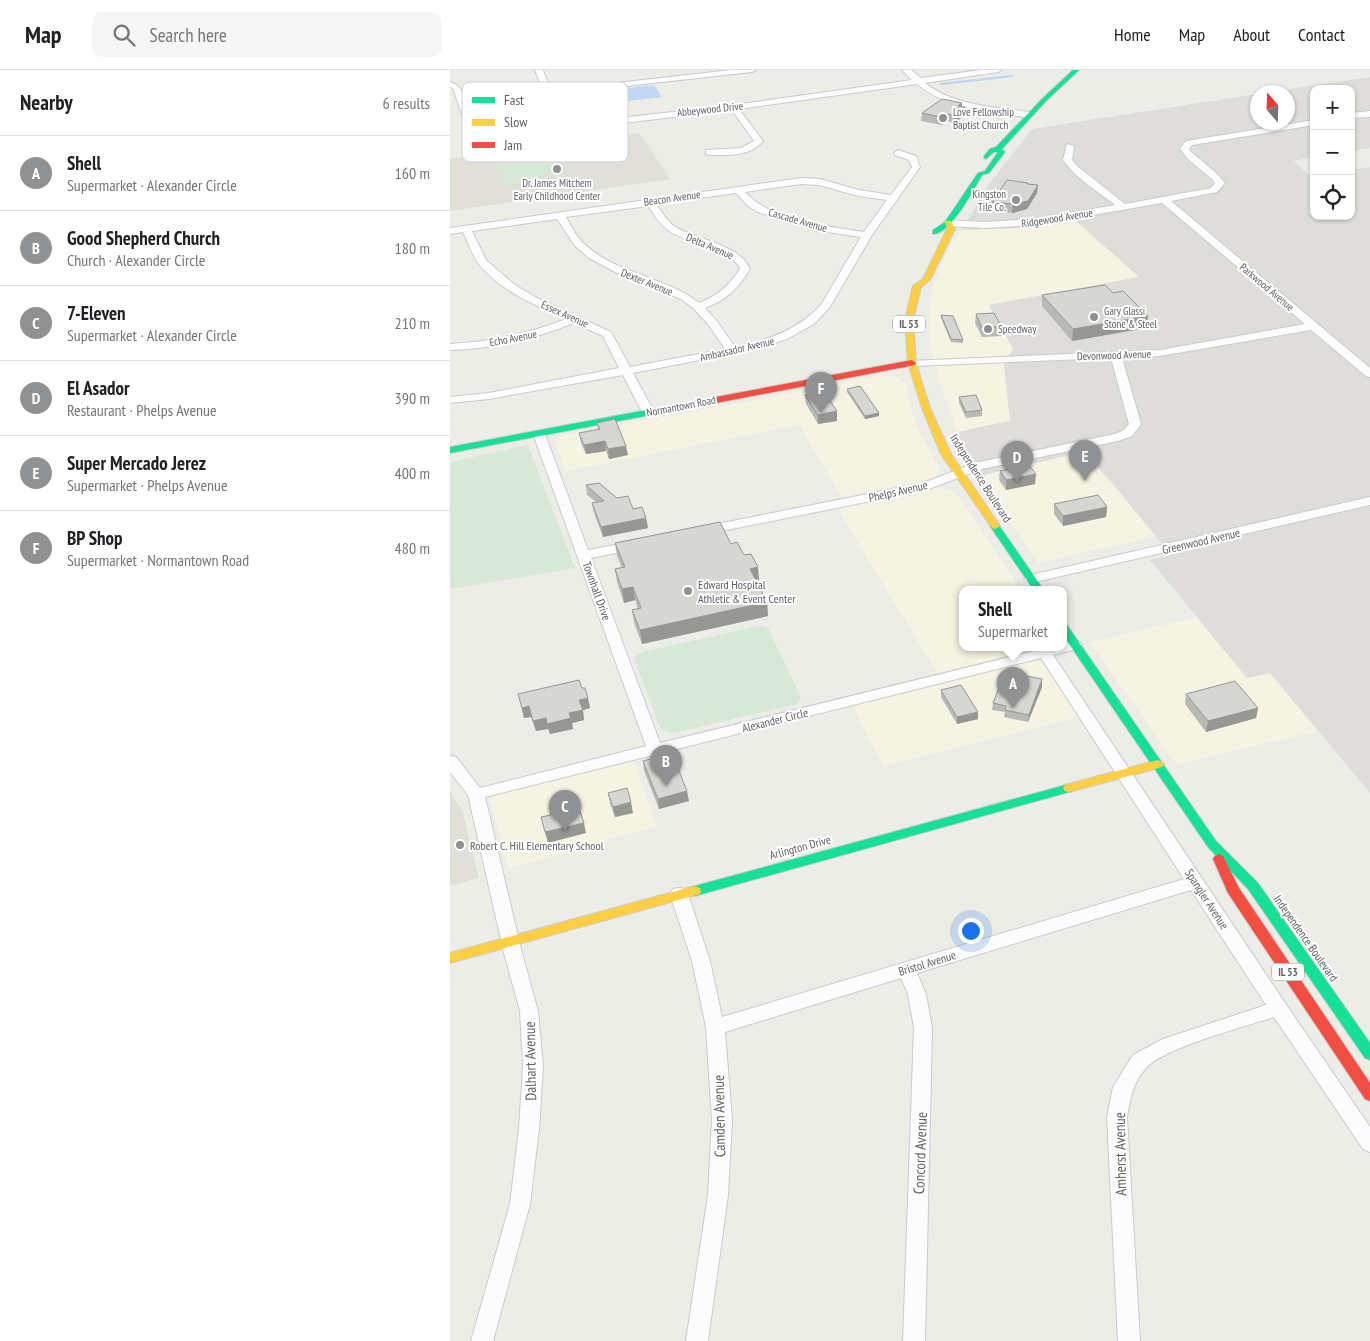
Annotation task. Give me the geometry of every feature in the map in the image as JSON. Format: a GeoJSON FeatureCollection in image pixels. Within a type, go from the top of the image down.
{"type":"FeatureCollection","features":[{"type":"Feature","properties":{"kind":"main road","name":"Independence Boulevard"},"geometry":{"type":"LineString","coordinates":[[932,240],[939,228],[948,223],[980,174],[988,172],[1002,152],[998,149],[1029,115],[1076,70]]}},
{"type":"Feature","properties":{"kind":"main road","name":"Independence Boulevard"},"geometry":{"type":"LineString","coordinates":[[917,286],[926,280],[951,229],[948,223]]}},
{"type":"Feature","properties":{"kind":"main road","name":"Independence Boulevard"},"geometry":{"type":"LineString","coordinates":[[916,272],[913,278],[917,286],[908,336],[912,363],[930,419],[946,454],[1035,584]]}},
{"type":"Feature","properties":{"kind":"main road","name":"Normantown Road"},"geometry":{"type":"LineString","coordinates":[[450,450],[912,363]]}},
{"type":"Feature","properties":{"kind":"main road","name":"Independence Boulevard"},"geometry":{"type":"LineString","coordinates":[[1067,633],[1212,844],[1233,890],[1370,1096]]}},
{"type":"Feature","properties":{"kind":"main road","name":"Arlington Drive"},"geometry":{"type":"LineString","coordinates":[[450,958],[1158,764]]}},
{"type":"Feature","properties":{"kind":"main road","name":"Independence Boulevard"},"geometry":{"type":"LineString","coordinates":[[1212,844],[1253,886],[1370,1054]]}},
{"type":"Feature","properties":{"kind":"street"},"geometry":{"type":"LineString","coordinates":[[539,70],[544,82]]}},
{"type":"Feature","properties":{"kind":"street"},"geometry":{"type":"LineString","coordinates":[[628,84],[752,70]]}},
{"type":"Feature","properties":{"kind":"street"},"geometry":{"type":"LineString","coordinates":[[906,70],[919,82],[941,96],[955,101],[1029,115]]}},
{"type":"Feature","properties":{"kind":"street","name":"Abbeywood Drive"},"geometry":{"type":"LineString","coordinates":[[628,120],[734,107],[998,70]]}},
{"type":"Feature","properties":{"kind":"street","name":"Abbeywood Drive"},"geometry":{"type":"LineString","coordinates":[[450,84],[456,87],[462,112]]}},
{"type":"Feature","properties":{"kind":"street"},"geometry":{"type":"LineString","coordinates":[[709,152],[744,150],[755,147],[759,141],[734,107]]}},
{"type":"Feature","properties":{"kind":"street"},"geometry":{"type":"LineString","coordinates":[[1355,116],[1370,114]]}},
{"type":"Feature","properties":{"kind":"street","name":"Ridgewood Avenue"},"geometry":{"type":"LineString","coordinates":[[948,223],[1012,224],[1208,192],[1214,190],[1220,183],[1217,177],[1188,155],[1184,149],[1190,143],[1310,123]]}},
{"type":"Feature","properties":{"kind":"street"},"geometry":{"type":"LineString","coordinates":[[1070,146],[1067,160],[1123,207]]}},
{"type":"Feature","properties":{"kind":"street","name":"Ambassador Avenue"},"geometry":{"type":"LineString","coordinates":[[450,400],[489,396],[732,351],[782,338],[801,329],[817,316],[867,235],[916,167],[913,158],[898,153]]}},
{"type":"Feature","properties":{"kind":"street","name":"Beacon Avenue"},"geometry":{"type":"LineString","coordinates":[[450,231],[782,182],[810,181],[858,193],[892,198]]}},
{"type":"Feature","properties":{"kind":"street","name":"Cascade Avenue"},"geometry":{"type":"LineString","coordinates":[[738,188],[751,204],[761,210],[814,227],[867,235]]}},
{"type":"Feature","properties":{"kind":"street","name":"Parkwood Avenue"},"geometry":{"type":"LineString","coordinates":[[1164,200],[1370,374]]}},
{"type":"Feature","properties":{"kind":"street","name":"Delta Avenue"},"geometry":{"type":"LineString","coordinates":[[650,202],[672,228],[738,257],[743,264],[745,269],[730,292],[698,307]]}},
{"type":"Feature","properties":{"kind":"street","name":"Dexter Avenue"},"geometry":{"type":"LineString","coordinates":[[560,215],[578,244],[593,256],[619,270],[685,297],[698,307],[712,322],[732,351]]}},
{"type":"Feature","properties":{"kind":"street","name":"Essex Avenue"},"geometry":{"type":"LineString","coordinates":[[466,229],[482,260],[496,275],[531,299],[607,334],[648,412]]}},
{"type":"Feature","properties":{"kind":"street","name":"Echo Avenue"},"geometry":{"type":"LineString","coordinates":[[450,346],[472,346],[533,335],[575,319]]}},
{"type":"Feature","properties":{"kind":"street","name":"Devonwood Avenue"},"geometry":{"type":"LineString","coordinates":[[912,363],[1183,351],[1314,326]]}},
{"type":"Feature","properties":{"kind":"street","name":"Phelps Avenue"},"geometry":{"type":"LineString","coordinates":[[688,534],[926,486],[979,466],[1118,437],[1128,433],[1135,424],[1134,417],[1116,355]]}},
{"type":"Feature","properties":{"kind":"street","name":"Townhall Drive"},"geometry":{"type":"LineString","coordinates":[[539,434],[655,749]]}},
{"type":"Feature","properties":{"kind":"street","name":"Greenwood Avenue"},"geometry":{"type":"LineString","coordinates":[[1035,584],[1370,501]]}},
{"type":"Feature","properties":{"kind":"street"},"geometry":{"type":"LineString","coordinates":[[584,555],[652,542]]}},
{"type":"Feature","properties":{"kind":"street","name":"Alexander Circle"},"geometry":{"type":"LineString","coordinates":[[1067,647],[1075,645]]}},
{"type":"Feature","properties":{"kind":"street","name":"Alexander Circle"},"geometry":{"type":"LineString","coordinates":[[476,794],[1052,651]]}},
{"type":"Feature","properties":{"kind":"street","name":"Spangler Avenue"},"geometry":{"type":"LineString","coordinates":[[1045,653],[1278,1008],[1370,1143]]}},
{"type":"Feature","properties":{"kind":"street","name":"Dalhart Avenue"},"geometry":{"type":"LineString","coordinates":[[450,762],[476,794],[510,941],[529,1010],[533,1066],[529,1129],[520,1204],[482,1341]]}},
{"type":"Feature","properties":{"kind":"street","name":"Bristol Avenue"},"geometry":{"type":"LineString","coordinates":[[715,1027],[1196,882]]}},
{"type":"Feature","properties":{"kind":"street","name":"Camden Avenue"},"geometry":{"type":"LineString","coordinates":[[679,894],[701,961],[715,1027],[722,1120],[718,1196],[697,1341]]}},
{"type":"Feature","properties":{"kind":"street","name":"Concord Avenue"},"geometry":{"type":"LineString","coordinates":[[906,969],[917,994],[923,1028],[914,1341]]}},
{"type":"Feature","properties":{"kind":"street","name":"Amherst Avenue"},"geometry":{"type":"LineString","coordinates":[[1129,1341],[1117,1117],[1123,1087],[1140,1061],[1170,1044],[1278,1008]]}},
{"type":"Feature","properties":{"kind":"shaded area"},"geometry":{"type":"Polygon","coordinates":[[[1370,77],[1370,148],[1355,150],[1355,85],[1317,85],[1370,77]]]}},
{"type":"Feature","properties":{"kind":"shaded area"},"geometry":{"type":"Polygon","coordinates":[[[1310,86],[1310,158],[1294,161],[1310,176],[1310,220],[1355,220],[1355,169],[1370,167],[1370,793],[1270,673],[1247,678],[1150,560],[1171,555],[1114,485],[1084,452],[987,474],[979,481],[957,432],[1010,421],[1004,365],[1013,349],[989,305],[1139,277],[1075,220],[1019,228],[962,230],[989,184],[1032,129],[1250,95],[1250,130],[1295,130],[1295,88],[1310,86]]]}},
{"type":"Feature","properties":{"kind":"shaded area","name":"Dr. James Mitchem Early Childhood Center"},"geometry":{"type":"Polygon","coordinates":[[[639,133],[670,179],[450,211],[450,159],[462,157],[462,162],[628,162],[628,135],[639,133]]]}},
{"type":"Feature","properties":{"kind":"shaded area"},"geometry":{"type":"Polygon","coordinates":[[[1075,220],[1139,277],[990,305],[1013,349],[1004,366],[1010,421],[957,432],[939,380],[929,339],[929,313],[934,282],[951,245],[962,230],[1019,228],[1075,220]]]}},
{"type":"Feature","properties":{"kind":"shaded area"},"geometry":{"type":"Polygon","coordinates":[[[879,375],[896,377],[905,383],[916,425],[939,468],[938,475],[931,479],[842,497],[799,425],[566,471],[554,440],[559,436],[879,375]]]}},
{"type":"Feature","properties":{"kind":"shaded area"},"geometry":{"type":"Polygon","coordinates":[[[1084,451],[1156,536],[1039,563],[979,481],[987,474],[1084,451]]]}},
{"type":"Feature","properties":{"kind":"shaded area"},"geometry":{"type":"Polygon","coordinates":[[[933,488],[947,489],[957,494],[1019,586],[959,586],[959,651],[1044,651],[939,676],[840,513],[841,508],[933,488]]]}},
{"type":"Feature","properties":{"kind":"shaded area"},"geometry":{"type":"Polygon","coordinates":[[[1197,617],[1247,678],[1270,672],[1318,731],[1177,765],[1090,642],[1197,617]]]}},
{"type":"Feature","properties":{"kind":"shaded area"},"geometry":{"type":"Polygon","coordinates":[[[1041,660],[1078,717],[883,766],[852,706],[1041,660]]]}},
{"type":"Feature","properties":{"kind":"shaded area"},"geometry":{"type":"Polygon","coordinates":[[[633,760],[657,826],[508,869],[489,796],[633,760]]]}},
{"type":"Feature","properties":{"kind":"shaded area","name":"Robert C. Hill Elementary School"},"geometry":{"type":"Polygon","coordinates":[[[450,791],[463,813],[479,878],[450,886],[450,791]]]}},
{"type":"Feature","properties":{"kind":"green space"},"geometry":{"type":"Polygon","coordinates":[[[493,162],[560,162],[552,171],[537,179],[506,186],[493,162]]]}},
{"type":"Feature","properties":{"kind":"green space"},"geometry":{"type":"Polygon","coordinates":[[[528,445],[575,568],[450,589],[450,462],[528,445]]]}},
{"type":"Feature","properties":{"kind":"green space"},"geometry":{"type":"Polygon","coordinates":[[[759,626],[768,628],[801,697],[797,704],[674,733],[661,730],[634,658],[642,652],[759,626]]]}},
{"type":"Feature","properties":{"kind":"water"},"geometry":{"type":"Polygon","coordinates":[[[654,85],[662,97],[628,101],[628,88],[654,85]]]}},
{"type":"Feature","properties":{"kind":"building"},"geometry":{"type":"Polygon","coordinates":[[[942,99],[962,103],[958,106],[965,107],[954,115],[947,114],[942,117],[922,113],[942,99]]]}},
{"type":"Feature","properties":{"kind":"building"},"geometry":{"type":"Polygon","coordinates":[[[1007,180],[1038,185],[1028,201],[1013,204],[992,202],[1007,180]]]}},
{"type":"Feature","properties":{"kind":"building"},"geometry":{"type":"Polygon","coordinates":[[[1105,285],[1113,293],[1123,291],[1148,316],[1073,329],[1042,295],[1105,285]]]}},
{"type":"Feature","properties":{"kind":"building"},"geometry":{"type":"Polygon","coordinates":[[[994,313],[1001,326],[982,328],[976,314],[994,313]]]}},
{"type":"Feature","properties":{"kind":"building","name":"Speedway"},"geometry":{"type":"Polygon","coordinates":[[[941,315],[953,316],[963,340],[951,339],[941,315]]]}},
{"type":"Feature","properties":{"kind":"building"},"geometry":{"type":"Polygon","coordinates":[[[860,386],[879,413],[865,416],[847,389],[860,386]]]}},
{"type":"Feature","properties":{"kind":"building"},"geometry":{"type":"Polygon","coordinates":[[[824,392],[837,411],[818,415],[805,395],[824,392]]]}},
{"type":"Feature","properties":{"kind":"building"},"geometry":{"type":"Polygon","coordinates":[[[976,395],[982,410],[966,412],[959,397],[976,395]]]}},
{"type":"Feature","properties":{"kind":"building"},"geometry":{"type":"Polygon","coordinates":[[[615,419],[626,446],[608,449],[605,441],[584,445],[579,433],[600,429],[597,423],[615,419]]]}},
{"type":"Feature","properties":{"kind":"building"},"geometry":{"type":"Polygon","coordinates":[[[1029,465],[1036,474],[1006,480],[1000,471],[1029,465]]]}},
{"type":"Feature","properties":{"kind":"building"},"geometry":{"type":"Polygon","coordinates":[[[599,483],[617,498],[628,496],[633,509],[642,507],[646,518],[601,527],[592,503],[604,501],[586,485],[599,483]]]}},
{"type":"Feature","properties":{"kind":"building"},"geometry":{"type":"Polygon","coordinates":[[[1098,495],[1107,507],[1063,516],[1054,504],[1098,495]]]}},
{"type":"Feature","properties":{"kind":"building","name":"Edward Hospital Athletic & Event Center"},"geometry":{"type":"Polygon","coordinates":[[[720,522],[731,544],[737,542],[744,555],[751,554],[758,567],[750,569],[767,602],[640,630],[632,610],[641,608],[633,587],[622,589],[615,569],[625,567],[615,543],[720,522]]]}},
{"type":"Feature","properties":{"kind":"building"},"geometry":{"type":"Polygon","coordinates":[[[1005,672],[1042,679],[1029,715],[1005,710],[1006,706],[993,703],[1005,672]]]}},
{"type":"Feature","properties":{"kind":"building"},"geometry":{"type":"Polygon","coordinates":[[[579,680],[582,688],[585,688],[588,698],[579,700],[583,710],[569,713],[571,718],[547,724],[546,718],[533,721],[529,706],[522,708],[518,694],[579,680]]]}},
{"type":"Feature","properties":{"kind":"building"},"geometry":{"type":"Polygon","coordinates":[[[1235,681],[1258,708],[1208,721],[1186,694],[1235,681]]]}},
{"type":"Feature","properties":{"kind":"building"},"geometry":{"type":"Polygon","coordinates":[[[961,685],[978,712],[957,717],[941,690],[961,685]]]}},
{"type":"Feature","properties":{"kind":"building"},"geometry":{"type":"Polygon","coordinates":[[[672,753],[687,791],[658,799],[643,761],[672,753]]]}},
{"type":"Feature","properties":{"kind":"building"},"geometry":{"type":"Polygon","coordinates":[[[627,788],[631,802],[613,807],[608,793],[627,788]]]}},
{"type":"Feature","properties":{"kind":"building"},"geometry":{"type":"Polygon","coordinates":[[[569,806],[570,810],[579,808],[584,823],[545,832],[541,817],[551,815],[550,810],[569,806]]]}},
{"type":"Feature","properties":{"kind":"waterway"},"geometry":{"type":"LineString","coordinates":[[941,84],[1012,76]]}},
{"type":"Feature","properties":{"kind":"traffic: fast"},"geometry":{"type":"LineString","coordinates":[[986,157],[992,150],[998,149],[1044,100],[1076,70]]}},
{"type":"Feature","properties":{"kind":"traffic: fast"},"geometry":{"type":"LineString","coordinates":[[936,232],[948,223],[980,174],[987,172],[1002,152],[998,149]]}},
{"type":"Feature","properties":{"kind":"traffic: fast"},"geometry":{"type":"LineString","coordinates":[[450,450],[716,400]]}},
{"type":"Feature","properties":{"kind":"traffic: fast"},"geometry":{"type":"LineString","coordinates":[[995,526],[1036,586]]}},
{"type":"Feature","properties":{"kind":"traffic: fast"},"geometry":{"type":"LineString","coordinates":[[1067,633],[1212,844],[1253,886],[1370,1054]]}},
{"type":"Feature","properties":{"kind":"traffic: fast"},"geometry":{"type":"LineString","coordinates":[[695,891],[1069,788]]}},
{"type":"Feature","properties":{"kind":"traffic: slow"},"geometry":{"type":"LineString","coordinates":[[948,223],[951,229],[926,280],[917,286],[909,320],[912,363],[926,408],[946,454],[995,526]]}},
{"type":"Feature","properties":{"kind":"traffic: slow"},"geometry":{"type":"LineString","coordinates":[[1069,788],[1158,764]]}},
{"type":"Feature","properties":{"kind":"traffic: slow"},"geometry":{"type":"LineString","coordinates":[[450,958],[695,891]]}},
{"type":"Feature","properties":{"kind":"traffic: jam"},"geometry":{"type":"LineString","coordinates":[[716,400],[912,363]]}},
{"type":"Feature","properties":{"kind":"traffic: jam"},"geometry":{"type":"LineString","coordinates":[[1219,859],[1233,890],[1370,1095]]}},
{"type":"Feature","properties":{"kind":"place","name":"Love Fellowship Baptist Church"},"geometry":{"type":"Point","coordinates":[943,118]}},
{"type":"Feature","properties":{"kind":"place","name":"Dr. James Mitchem Early Childhood Center"},"geometry":{"type":"Point","coordinates":[557,169]}},
{"type":"Feature","properties":{"kind":"place","name":"Kingston Tile Co."},"geometry":{"type":"Point","coordinates":[1016,200]}},
{"type":"Feature","properties":{"kind":"place","name":"Gary Glassi Stone & Steel"},"geometry":{"type":"Point","coordinates":[1094,317]}},
{"type":"Feature","properties":{"kind":"place","name":"Speedway"},"geometry":{"type":"Point","coordinates":[988,329]}},
{"type":"Feature","properties":{"kind":"place","name":"BP Shop"},"geometry":{"type":"Point","coordinates":[821,413]}},
{"type":"Feature","properties":{"kind":"place","name":"Super Mercado Jerez"},"geometry":{"type":"Point","coordinates":[1085,481]}},
{"type":"Feature","properties":{"kind":"place","name":"El Asador"},"geometry":{"type":"Point","coordinates":[1017,482]}},
{"type":"Feature","properties":{"kind":"place","name":"Edward Hospital Athletic & Event Center"},"geometry":{"type":"Point","coordinates":[688,591]}},
{"type":"Feature","properties":{"kind":"place","name":"Shell"},"geometry":{"type":"Point","coordinates":[1013,708]}},
{"type":"Feature","properties":{"kind":"place","name":"Good Shepherd Church"},"geometry":{"type":"Point","coordinates":[666,786]}},
{"type":"Feature","properties":{"kind":"place","name":"7-Eleven"},"geometry":{"type":"Point","coordinates":[565,831]}},
{"type":"Feature","properties":{"kind":"place","name":"Robert C. Hill Elementary School"},"geometry":{"type":"Point","coordinates":[460,845]}}]}
